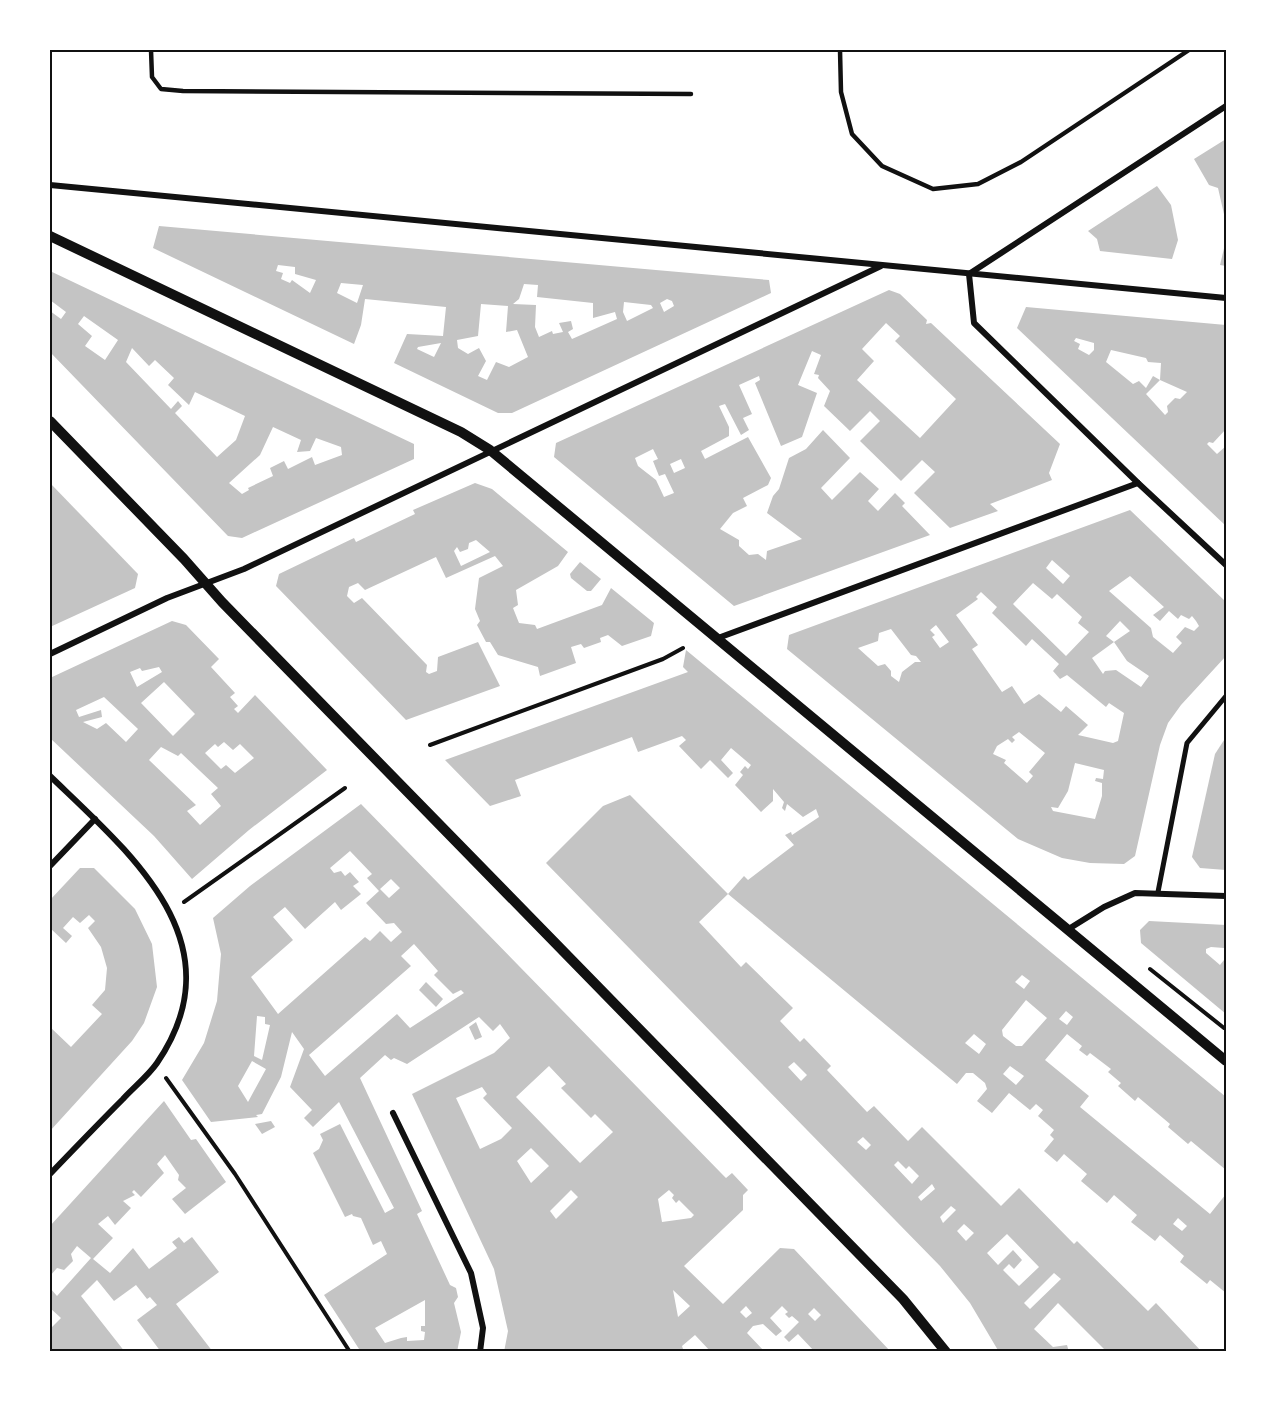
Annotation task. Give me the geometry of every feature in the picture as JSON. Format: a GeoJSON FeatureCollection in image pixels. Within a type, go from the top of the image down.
{"type":"FeatureCollection","features":[{"type":"Feature","properties":{"kind":"street"},"geometry":{"type":"LineString","coordinates":[[969,274],[1227,106]]}},
{"type":"Feature","properties":{"kind":"street"},"geometry":{"type":"LineString","coordinates":[[50,186],[1227,298]]}},
{"type":"Feature","properties":{"kind":"street"},"geometry":{"type":"LineString","coordinates":[[50,236],[461,432],[490,450],[1227,1061]]}},
{"type":"Feature","properties":{"kind":"street"},"geometry":{"type":"LineString","coordinates":[[50,654],[204,583],[244,569],[490,450],[882,266]]}},
{"type":"Feature","properties":{"kind":"street"},"geometry":{"type":"LineString","coordinates":[[969,274],[974,323],[1138,483],[1227,565]]}},
{"type":"Feature","properties":{"kind":"street"},"geometry":{"type":"LineString","coordinates":[[50,421],[184,559],[204,583],[903,1299],[946,1352]]}},
{"type":"Feature","properties":{"kind":"street"},"geometry":{"type":"LineString","coordinates":[[718,638],[1138,483]]}},
{"type":"Feature","properties":{"kind":"street"},"geometry":{"type":"LineString","coordinates":[[1158,892],[1187,743],[1227,696]]}},
{"type":"Feature","properties":{"kind":"street"},"geometry":{"type":"LineString","coordinates":[[50,776],[95,819],[154,886],[170,910],[183,944],[186,998],[181,1018],[156,1064],[50,1174]]}},
{"type":"Feature","properties":{"kind":"street"},"geometry":{"type":"LineString","coordinates":[[50,866],[95,819]]}},
{"type":"Feature","properties":{"kind":"street"},"geometry":{"type":"LineString","coordinates":[[1067,930],[1104,907],[1135,893],[1227,896]]}},
{"type":"Feature","properties":{"kind":"street"},"geometry":{"type":"LineString","coordinates":[[393,1113],[471,1273],[483,1328],[480,1352]]}},
{"type":"Feature","properties":{"kind":"lane"},"geometry":{"type":"LineString","coordinates":[[151,50],[152,76],[161,89],[691,94]]}},
{"type":"Feature","properties":{"kind":"lane"},"geometry":{"type":"LineString","coordinates":[[840,50],[841,92],[852,134],[882,166],[933,189],[978,184],[1021,162],[1189,50]]}},
{"type":"Feature","properties":{"kind":"path"},"geometry":{"type":"LineString","coordinates":[[430,745],[663,658],[683,648]]}},
{"type":"Feature","properties":{"kind":"path"},"geometry":{"type":"LineString","coordinates":[[170,910],[200,892],[345,788]]}},
{"type":"Feature","properties":{"kind":"path"},"geometry":{"type":"LineString","coordinates":[[156,1064],[235,1174],[350,1352]]}},
{"type":"Feature","properties":{"kind":"building"},"geometry":{"type":"Polygon","coordinates":[[[1226,139],[1226,223],[1218,188],[1209,185],[1194,159],[1226,139]]]}},
{"type":"Feature","properties":{"kind":"building"},"geometry":{"type":"Polygon","coordinates":[[[1157,186],[1171,205],[1178,240],[1172,259],[1100,251],[1097,239],[1088,231],[1157,186]]]}},
{"type":"Feature","properties":{"kind":"building"},"geometry":{"type":"Polygon","coordinates":[[[159,226],[769,280],[771,293],[512,413],[498,413],[394,363],[407,334],[443,336],[446,307],[365,299],[361,325],[354,344],[153,248],[159,226]],[[278,265],[276,271],[283,273],[281,279],[290,283],[292,280],[310,293],[316,280],[295,274],[295,267],[278,265]],[[341,283],[337,293],[357,303],[363,285],[341,283]],[[524,284],[519,299],[513,304],[536,305],[535,327],[539,337],[552,331],[553,334],[563,332],[559,323],[571,321],[573,329],[568,332],[572,339],[617,319],[615,312],[593,318],[593,303],[537,297],[538,285],[524,284]],[[667,299],[660,303],[664,312],[674,306],[672,301],[667,299]],[[624,302],[623,312],[627,321],[653,308],[651,305],[624,302]],[[481,304],[478,336],[457,340],[458,348],[468,354],[479,348],[486,361],[478,376],[487,380],[496,362],[509,367],[528,357],[517,330],[506,332],[508,306],[481,304]],[[441,343],[418,347],[417,349],[434,357],[441,343]]]}},
{"type":"Feature","properties":{"kind":"building"},"geometry":{"type":"Polygon","coordinates":[[[1226,240],[1226,266],[1220,265],[1226,240]]]}},
{"type":"Feature","properties":{"kind":"building"},"geometry":{"type":"Polygon","coordinates":[[[50,271],[414,444],[414,459],[242,538],[228,536],[50,352],[50,311],[61,319],[66,312],[50,300],[50,271]],[[84,316],[78,324],[92,336],[85,346],[105,360],[118,340],[84,316]],[[132,348],[126,362],[171,409],[178,401],[182,406],[175,413],[217,457],[236,440],[245,416],[195,392],[189,405],[168,385],[174,378],[155,360],[149,366],[132,348]],[[273,427],[260,455],[229,483],[242,494],[249,490],[248,488],[273,476],[270,468],[284,461],[288,469],[312,457],[315,465],[342,455],[341,447],[316,438],[310,451],[297,452],[301,440],[273,427]]]}},
{"type":"Feature","properties":{"kind":"building"},"geometry":{"type":"Polygon","coordinates":[[[889,290],[900,294],[927,320],[926,324],[931,323],[1060,444],[1049,473],[1052,480],[990,504],[998,511],[950,528],[914,493],[935,472],[922,460],[901,481],[860,441],[880,421],[870,411],[850,431],[824,406],[830,391],[818,378],[819,375],[814,374],[821,355],[812,351],[798,385],[817,393],[802,437],[781,446],[755,383],[760,380],[759,376],[739,385],[752,414],[743,418],[749,430],[741,435],[725,404],[719,406],[729,427],[729,436],[701,451],[705,459],[748,437],[771,478],[768,485],[743,498],[747,506],[733,513],[720,529],[739,540],[739,546],[749,555],[758,554],[766,560],[767,551],[802,539],[767,513],[773,496],[779,489],[789,458],[806,449],[823,430],[850,458],[821,488],[832,500],[860,472],[879,489],[868,501],[878,511],[895,493],[905,503],[902,506],[930,535],[734,606],[554,457],[556,443],[889,290]],[[886,323],[862,349],[874,361],[857,380],[920,438],[956,399],[895,341],[900,336],[886,323]],[[653,449],[635,458],[638,466],[656,480],[664,497],[674,493],[665,474],[659,476],[653,461],[658,459],[653,449]],[[681,459],[670,464],[674,473],[685,468],[681,459]]]}},
{"type":"Feature","properties":{"kind":"building"},"geometry":{"type":"Polygon","coordinates":[[[1026,307],[1226,325],[1226,429],[1213,443],[1207,444],[1217,454],[1226,446],[1224,463],[1226,465],[1226,526],[1017,328],[1026,307]],[[1076,338],[1074,341],[1080,344],[1078,349],[1089,355],[1094,350],[1094,343],[1076,338]],[[1111,350],[1106,362],[1133,384],[1139,381],[1146,388],[1153,376],[1160,380],[1161,363],[1148,362],[1146,358],[1111,350]],[[1160,380],[1146,394],[1165,415],[1168,412],[1167,406],[1175,398],[1180,399],[1187,392],[1160,380]]]}},
{"type":"Feature","properties":{"kind":"building"},"geometry":{"type":"Polygon","coordinates":[[[50,483],[138,574],[135,588],[50,627],[50,483]]]}},
{"type":"Feature","properties":{"kind":"building"},"geometry":{"type":"Polygon","coordinates":[[[475,483],[492,489],[568,552],[558,566],[516,590],[518,605],[513,608],[519,623],[535,625],[537,629],[602,605],[611,588],[654,623],[651,636],[622,646],[608,635],[600,638],[601,642],[584,648],[581,644],[571,647],[576,663],[540,676],[538,667],[498,655],[490,642],[486,642],[477,625],[480,621],[475,609],[479,578],[503,566],[495,556],[446,578],[436,557],[365,590],[358,583],[349,587],[347,596],[354,603],[362,598],[427,665],[426,672],[429,674],[437,671],[438,657],[478,642],[500,686],[406,720],[276,586],[279,574],[354,538],[356,542],[415,514],[413,510],[475,483]],[[476,540],[469,543],[468,549],[460,552],[457,547],[454,551],[461,566],[490,552],[476,540]]]}},
{"type":"Feature","properties":{"kind":"building"},"geometry":{"type":"Polygon","coordinates":[[[1130,510],[1226,602],[1226,656],[1181,705],[1168,723],[1160,745],[1135,856],[1124,864],[1090,863],[1062,858],[1018,839],[787,649],[789,635],[1130,510]],[[1052,560],[1046,568],[1063,584],[1070,576],[1052,560]],[[1130,576],[1109,591],[1151,628],[1153,637],[1173,653],[1182,643],[1176,637],[1185,627],[1194,631],[1199,626],[1192,616],[1189,619],[1181,615],[1178,619],[1169,611],[1160,621],[1153,615],[1164,607],[1130,576]],[[1033,583],[1013,604],[1066,656],[1089,632],[1078,623],[1082,617],[1057,594],[1052,599],[1033,583]],[[981,592],[976,597],[978,599],[956,615],[978,645],[972,649],[1002,692],[1012,686],[1024,704],[1039,694],[1061,712],[1066,706],[1088,725],[1078,735],[1113,743],[1118,741],[1124,713],[1109,703],[1106,707],[1067,675],[1060,679],[1053,671],[1059,664],[1032,639],[1026,646],[992,613],[997,607],[981,592]],[[1120,621],[1106,636],[1114,642],[1130,631],[1120,621]],[[936,625],[930,630],[935,635],[932,637],[940,648],[949,642],[936,625]],[[891,629],[879,633],[878,641],[858,648],[878,666],[885,664],[891,671],[891,676],[899,682],[902,672],[915,662],[921,662],[916,656],[911,655],[891,629]],[[1114,642],[1092,658],[1103,674],[1105,671],[1116,670],[1141,687],[1149,676],[1127,661],[1114,642]],[[1019,732],[1012,737],[1015,740],[1012,743],[1008,739],[997,746],[993,754],[1006,760],[1004,763],[1027,783],[1033,776],[1029,772],[1045,753],[1019,732]],[[1075,763],[1068,791],[1058,808],[1051,807],[1053,811],[1095,819],[1102,796],[1102,783],[1095,781],[1096,778],[1103,779],[1104,770],[1075,763]]]}},
{"type":"Feature","properties":{"kind":"building"},"geometry":{"type":"Polygon","coordinates":[[[580,562],[601,579],[591,591],[587,591],[571,578],[570,574],[580,562]]]}},
{"type":"Feature","properties":{"kind":"building"},"geometry":{"type":"Polygon","coordinates":[[[172,621],[186,625],[219,659],[211,667],[235,693],[230,697],[238,706],[234,709],[238,713],[255,695],[327,770],[249,830],[192,879],[154,836],[50,738],[50,678],[172,621]],[[159,667],[142,671],[140,668],[130,672],[137,687],[162,672],[159,667]],[[164,682],[141,703],[173,736],[195,714],[164,682]],[[104,697],[76,710],[79,717],[101,710],[102,717],[83,722],[97,729],[106,723],[126,742],[138,729],[104,697]],[[224,742],[218,747],[215,744],[205,753],[221,769],[226,765],[235,773],[254,758],[240,744],[233,750],[224,742]],[[161,747],[149,760],[196,805],[187,811],[200,825],[221,806],[211,794],[218,788],[181,753],[178,756],[161,747]]]}},
{"type":"Feature","properties":{"kind":"building"},"geometry":{"type":"Polygon","coordinates":[[[686,650],[1226,1097],[1226,1170],[1191,1141],[1188,1144],[1168,1127],[1170,1124],[1138,1097],[1135,1101],[1118,1086],[1121,1083],[1108,1072],[1111,1069],[1090,1053],[1087,1056],[1079,1050],[1082,1046],[1067,1034],[1045,1060],[1089,1096],[1080,1107],[1210,1214],[1226,1194],[1226,1234],[1224,1237],[1226,1239],[1226,1293],[1210,1280],[1207,1284],[1180,1262],[1184,1256],[1160,1235],[1155,1241],[1131,1222],[1137,1215],[1114,1195],[1107,1203],[1081,1181],[1087,1174],[1064,1154],[1057,1162],[1044,1151],[1054,1139],[1050,1135],[1054,1130],[1038,1116],[1043,1110],[1036,1104],[1030,1110],[1009,1093],[992,1113],[977,1101],[987,1089],[985,1083],[973,1073],[966,1073],[957,1084],[728,894],[744,876],[748,880],[794,845],[785,835],[791,832],[792,835],[819,817],[816,809],[803,817],[787,804],[785,811],[782,808],[784,802],[773,789],[773,801],[761,812],[735,785],[743,775],[740,772],[745,766],[748,769],[751,765],[731,748],[721,760],[733,773],[728,778],[710,760],[701,769],[679,746],[686,740],[682,736],[638,752],[632,737],[515,780],[521,796],[490,806],[445,760],[688,672],[683,667],[686,650]],[[1022,975],[1015,982],[1024,989],[1030,981],[1022,975]],[[1026,1000],[1002,1030],[1003,1036],[1016,1046],[1022,1046],[1047,1018],[1026,1000]],[[1066,1011],[1059,1019],[1067,1025],[1073,1017],[1066,1011]],[[974,1034],[965,1043],[979,1054],[986,1044],[974,1034]],[[1010,1066],[1003,1074],[1016,1085],[1024,1076],[1010,1066]],[[1178,1218],[1173,1224],[1182,1231],[1187,1226],[1178,1218]]]}},
{"type":"Feature","properties":{"kind":"building"},"geometry":{"type":"Polygon","coordinates":[[[1226,737],[1226,870],[1200,868],[1192,857],[1215,754],[1226,737]]]}},
{"type":"Feature","properties":{"kind":"building"},"geometry":{"type":"Polygon","coordinates":[[[630,795],[728,894],[699,922],[741,967],[746,962],[793,1008],[780,1021],[800,1042],[804,1038],[831,1066],[827,1070],[867,1112],[874,1106],[908,1141],[922,1127],[1001,1206],[1019,1188],[1074,1244],[1077,1241],[1148,1311],[1156,1303],[1202,1352],[1107,1352],[1058,1303],[1034,1329],[1053,1347],[1067,1345],[1069,1352],[999,1352],[970,1303],[940,1266],[546,863],[603,806],[630,795]],[[794,1062],[788,1067],[801,1081],[807,1075],[794,1062]],[[863,1137],[857,1142],[866,1150],[871,1145],[863,1137]],[[898,1161],[894,1165],[912,1184],[919,1176],[909,1166],[906,1169],[898,1161]],[[932,1184],[918,1197],[921,1201],[935,1189],[932,1184]],[[951,1206],[940,1217],[943,1223],[956,1210],[951,1206]],[[964,1224],[957,1231],[966,1241],[974,1233],[964,1224]],[[1007,1234],[987,1253],[998,1265],[1013,1250],[1022,1260],[1014,1269],[1009,1264],[1003,1270],[1019,1286],[1039,1267],[1007,1234]],[[1054,1273],[1024,1303],[1030,1309],[1061,1279],[1054,1273]]]}},
{"type":"Feature","properties":{"kind":"building"},"geometry":{"type":"Polygon","coordinates":[[[361,804],[726,1178],[732,1173],[748,1190],[743,1195],[743,1210],[684,1266],[723,1304],[780,1248],[794,1249],[891,1352],[815,1352],[798,1334],[789,1342],[784,1337],[799,1322],[792,1316],[789,1318],[785,1314],[788,1312],[782,1306],[770,1318],[782,1331],[776,1336],[763,1324],[753,1326],[747,1333],[765,1352],[711,1352],[695,1335],[682,1346],[684,1352],[504,1352],[508,1331],[494,1269],[412,1094],[494,1053],[510,1038],[500,1024],[493,1031],[479,1017],[407,1064],[394,1058],[391,1060],[385,1055],[360,1078],[422,1211],[417,1214],[450,1285],[456,1288],[458,1297],[454,1303],[461,1332],[457,1352],[361,1352],[324,1295],[387,1254],[381,1241],[373,1245],[361,1218],[352,1214],[345,1217],[313,1153],[319,1149],[323,1140],[320,1134],[340,1124],[385,1213],[394,1208],[339,1102],[313,1127],[304,1118],[312,1110],[290,1087],[304,1049],[292,1032],[281,1077],[262,1114],[256,1115],[258,1117],[211,1122],[182,1080],[204,1043],[217,1001],[221,954],[213,918],[250,886],[361,804]],[[350,851],[330,868],[334,873],[341,871],[345,876],[350,872],[359,882],[353,886],[361,894],[341,910],[335,902],[305,929],[285,907],[273,917],[293,940],[251,977],[278,1014],[365,937],[370,941],[380,931],[391,942],[402,932],[394,923],[386,924],[366,903],[379,891],[367,878],[372,874],[350,851]],[[391,879],[380,889],[389,898],[400,888],[391,879]],[[414,944],[401,956],[411,966],[309,1055],[325,1076],[397,1014],[410,1028],[464,993],[461,990],[453,994],[434,975],[438,971],[414,944]],[[257,1016],[254,1056],[262,1060],[270,1025],[265,1024],[265,1017],[257,1016]],[[252,1061],[238,1086],[248,1102],[266,1069],[252,1061]],[[549,1066],[516,1097],[580,1163],[613,1132],[595,1114],[591,1118],[561,1088],[566,1084],[549,1066]],[[482,1087],[456,1098],[480,1149],[501,1139],[512,1128],[483,1098],[487,1094],[482,1087]],[[531,1148],[517,1161],[531,1183],[549,1166],[531,1148]],[[571,1190],[550,1211],[556,1219],[578,1197],[571,1190]],[[669,1190],[658,1199],[662,1222],[691,1218],[694,1215],[679,1200],[676,1203],[672,1198],[674,1195],[669,1190]],[[673,1290],[678,1317],[690,1306],[673,1290]],[[425,1300],[375,1328],[385,1343],[407,1337],[407,1341],[424,1340],[425,1332],[421,1331],[421,1326],[425,1326],[425,1300]],[[746,1306],[740,1312],[746,1318],[752,1313],[746,1306]],[[814,1308],[808,1314],[815,1321],[821,1315],[814,1308]]]}},
{"type":"Feature","properties":{"kind":"building"},"geometry":{"type":"Polygon","coordinates":[[[80,868],[94,868],[135,909],[152,944],[157,987],[144,1023],[132,1041],[50,1131],[50,1027],[71,1047],[102,1014],[92,1005],[105,990],[107,968],[101,947],[88,928],[95,921],[89,915],[80,923],[73,917],[63,928],[72,936],[66,943],[50,928],[50,900],[80,868]]]}},
{"type":"Feature","properties":{"kind":"building"},"geometry":{"type":"Polygon","coordinates":[[[1149,921],[1226,925],[1226,1014],[1141,943],[1140,930],[1149,921]],[[1211,947],[1206,949],[1206,953],[1220,965],[1224,960],[1224,948],[1211,947]]]}},
{"type":"Feature","properties":{"kind":"building"},"geometry":{"type":"Polygon","coordinates":[[[426,982],[443,999],[436,1007],[419,990],[426,982]]]}},
{"type":"Feature","properties":{"kind":"building"},"geometry":{"type":"Polygon","coordinates":[[[476,1022],[482,1037],[475,1040],[469,1027],[476,1022]]]}},
{"type":"Feature","properties":{"kind":"building"},"geometry":{"type":"Polygon","coordinates":[[[164,1101],[191,1140],[196,1139],[226,1182],[185,1214],[172,1199],[186,1188],[178,1180],[179,1175],[165,1155],[157,1164],[164,1173],[141,1197],[134,1190],[132,1192],[135,1195],[123,1201],[131,1208],[115,1225],[108,1216],[98,1224],[113,1238],[93,1259],[110,1273],[133,1248],[149,1269],[177,1248],[172,1242],[179,1237],[184,1243],[192,1237],[219,1272],[176,1304],[213,1352],[161,1352],[137,1320],[157,1305],[150,1297],[147,1299],[136,1285],[114,1301],[97,1280],[81,1296],[125,1352],[50,1352],[50,1329],[61,1318],[50,1308],[50,1288],[57,1296],[91,1258],[77,1246],[71,1254],[73,1261],[64,1270],[57,1268],[50,1276],[50,1226],[164,1101]]]}},
{"type":"Feature","properties":{"kind":"building"},"geometry":{"type":"Polygon","coordinates":[[[271,1121],[275,1127],[262,1134],[255,1124],[271,1121]]]}}]}
